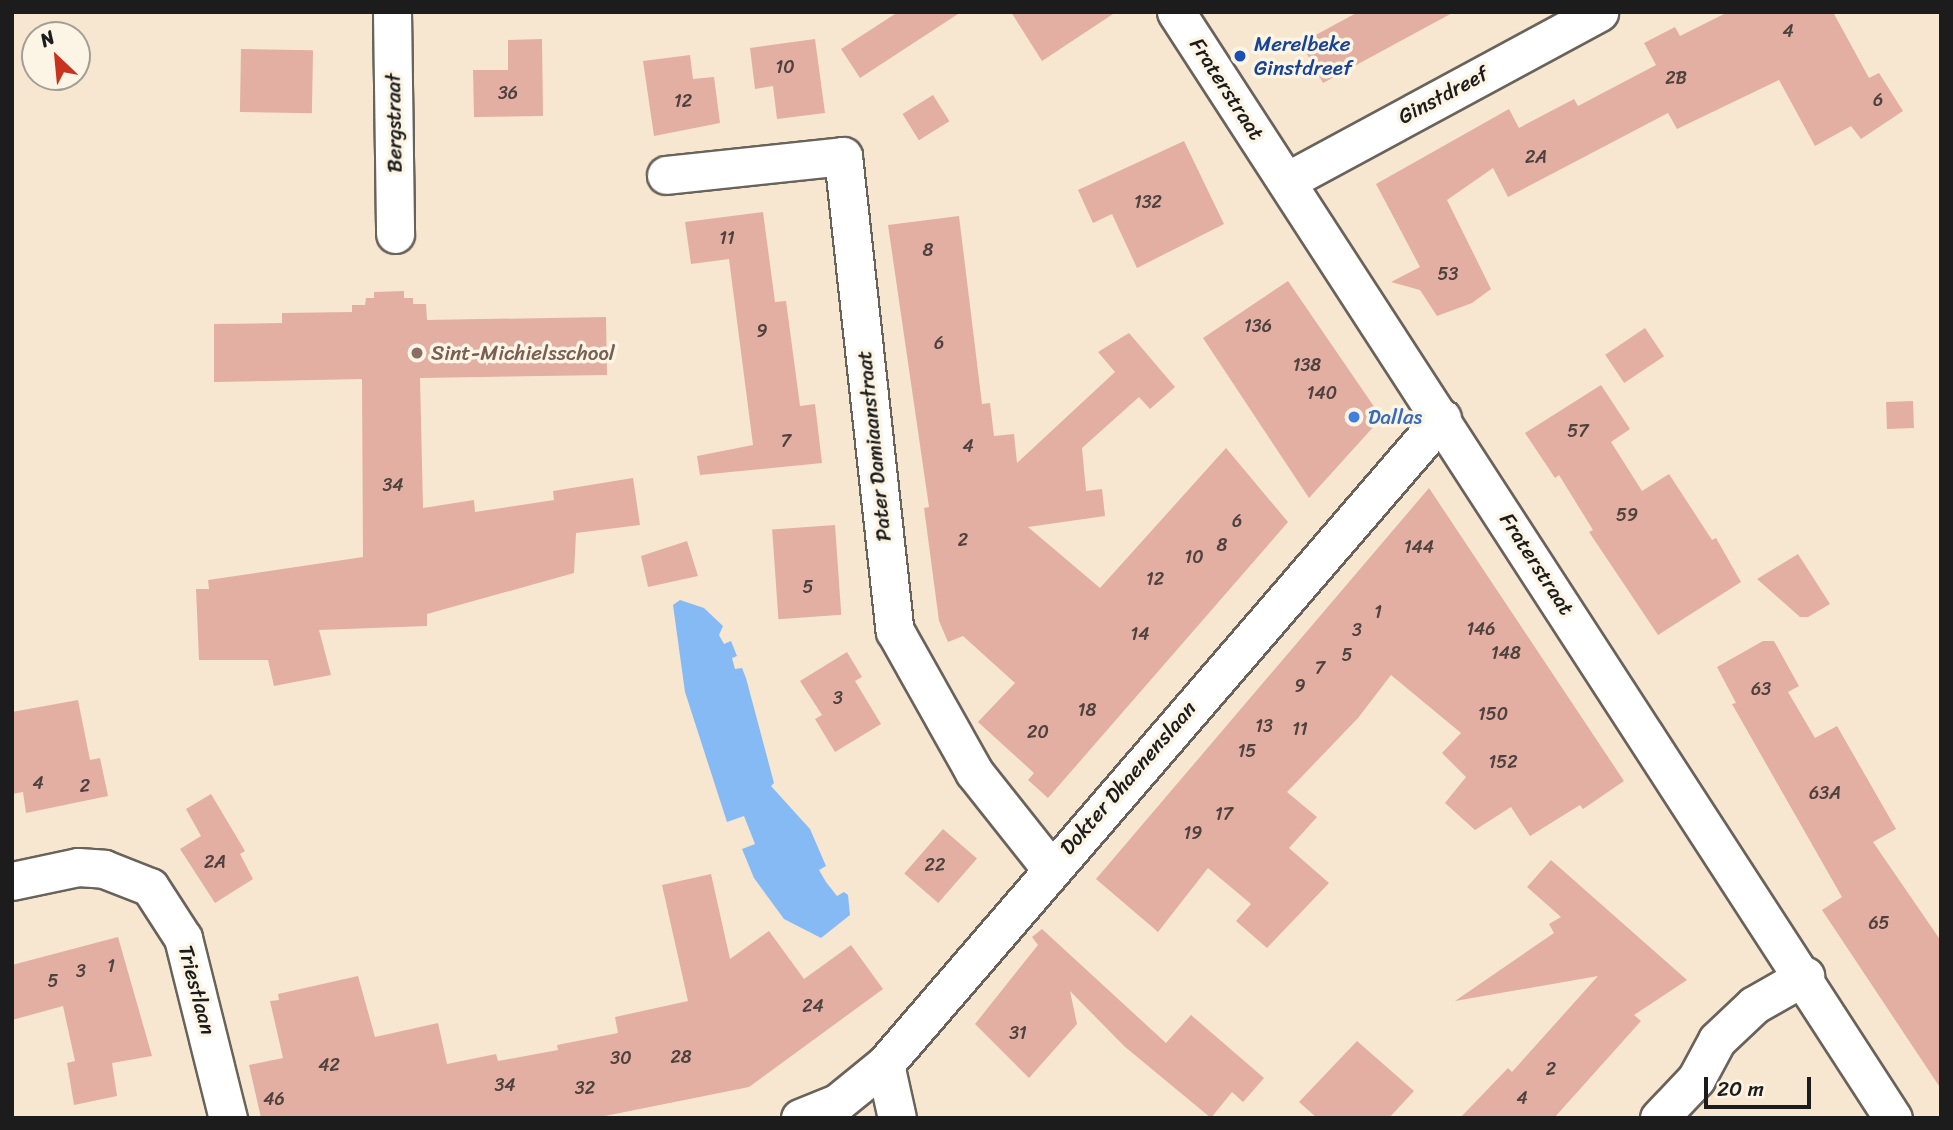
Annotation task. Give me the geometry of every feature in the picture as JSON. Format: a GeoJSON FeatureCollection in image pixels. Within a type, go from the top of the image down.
{"type":"FeatureCollection","features":[{"type":"Feature","properties":{"kind":"street","name":"Bergstraat"},"geometry":{"type":"LineString","coordinates":[[392,12],[395,234]]}},
{"type":"Feature","properties":{"kind":"street","name":"Fraterstraat"},"geometry":{"type":"LineString","coordinates":[[1176,12],[1805,976],[1893,1118]]}},
{"type":"Feature","properties":{"kind":"street","name":"Ginstdreef"},"geometry":{"type":"LineString","coordinates":[[1287,181],[1599,12]]}},
{"type":"Feature","properties":{"kind":"street","name":"Pater Damiaanstraat"},"geometry":{"type":"LineString","coordinates":[[666,175],[843,156],[895,631],[974,772],[1050,867]]}},
{"type":"Feature","properties":{"kind":"street","name":"Dokter Dhaenenslaan"},"geometry":{"type":"LineString","coordinates":[[800,1118],[837,1103],[885,1064],[1050,867],[1442,418]]}},
{"type":"Feature","properties":{"kind":"street","name":"Triestlaan"},"geometry":{"type":"LineString","coordinates":[[12,881],[78,867],[104,869],[150,887],[183,937],[229,1118]]}},
{"type":"Feature","properties":{"kind":"street"},"geometry":{"type":"LineString","coordinates":[[1659,1118],[1696,1079],[1717,1040],[1754,1005],[1805,976]]}},
{"type":"Feature","properties":{"kind":"street"},"geometry":{"type":"LineString","coordinates":[[885,1064],[897,1118]]}},
{"type":"Feature","properties":{"kind":"water"},"geometry":{"type":"Polygon","coordinates":[[[680,600],[704,608],[723,626],[719,635],[724,644],[731,641],[737,656],[732,658],[735,669],[742,668],[746,678],[774,783],[771,786],[810,829],[826,866],[819,870],[826,882],[837,896],[844,892],[848,895],[850,915],[821,938],[784,919],[754,878],[742,849],[755,844],[744,816],[727,822],[685,692],[673,605],[680,600]]]}},
{"type":"Feature","properties":{"kind":"building"},"geometry":{"type":"Polygon","coordinates":[[[898,12],[961,12],[860,78],[841,49],[898,12]]]}},
{"type":"Feature","properties":{"kind":"building"},"geometry":{"type":"Polygon","coordinates":[[[1011,12],[1116,12],[1042,61],[1011,12]]]}},
{"type":"Feature","properties":{"kind":"building"},"geometry":{"type":"Polygon","coordinates":[[[1358,12],[1454,12],[1323,83],[1301,43],[1358,12]]]}},
{"type":"Feature","properties":{"kind":"building"},"geometry":{"type":"Polygon","coordinates":[[[1728,12],[1833,12],[1869,78],[1879,73],[1903,111],[1861,139],[1851,126],[1815,146],[1779,80],[1677,129],[1668,113],[1508,197],[1493,168],[1447,200],[1491,289],[1472,303],[1437,316],[1420,290],[1391,282],[1420,267],[1376,184],[1509,109],[1519,128],[1574,99],[1578,106],[1656,65],[1644,43],[1675,27],[1680,36],[1728,12]]]}},
{"type":"Feature","properties":{"kind":"building"},"geometry":{"type":"Polygon","coordinates":[[[542,39],[543,116],[474,117],[473,70],[508,70],[508,40],[542,39]]]}},
{"type":"Feature","properties":{"kind":"building"},"geometry":{"type":"Polygon","coordinates":[[[815,39],[825,113],[777,119],[773,86],[755,89],[750,48],[815,39]]]}},
{"type":"Feature","properties":{"kind":"building"},"geometry":{"type":"Polygon","coordinates":[[[241,49],[313,50],[312,113],[240,112],[241,49]]]}},
{"type":"Feature","properties":{"kind":"building"},"geometry":{"type":"Polygon","coordinates":[[[690,55],[693,79],[714,77],[720,123],[654,136],[643,61],[690,55]]]}},
{"type":"Feature","properties":{"kind":"building"},"geometry":{"type":"Polygon","coordinates":[[[933,95],[949,121],[919,140],[902,114],[933,95]]]}},
{"type":"Feature","properties":{"kind":"building"},"geometry":{"type":"Polygon","coordinates":[[[1184,141],[1224,224],[1137,268],[1112,214],[1093,223],[1078,190],[1184,141]]]}},
{"type":"Feature","properties":{"kind":"building"},"geometry":{"type":"Polygon","coordinates":[[[763,212],[775,302],[786,301],[800,406],[815,404],[822,463],[700,475],[697,456],[753,445],[729,259],[691,264],[685,222],[763,212]]]}},
{"type":"Feature","properties":{"kind":"building"},"geometry":{"type":"Polygon","coordinates":[[[959,216],[982,404],[990,403],[994,436],[1014,434],[1017,463],[1115,372],[1098,352],[1129,333],[1175,387],[1150,409],[1139,397],[1082,448],[1086,491],[1102,489],[1105,516],[1028,527],[1100,588],[1226,448],[1288,522],[1048,798],[1028,780],[1034,773],[978,722],[1015,683],[963,636],[948,642],[939,621],[924,508],[929,507],[888,225],[959,216]]]}},
{"type":"Feature","properties":{"kind":"building"},"geometry":{"type":"Polygon","coordinates":[[[1288,281],[1377,411],[1376,424],[1309,498],[1203,338],[1288,281]]]}},
{"type":"Feature","properties":{"kind":"building"},"geometry":{"type":"Polygon","coordinates":[[[404,291],[404,298],[413,298],[413,304],[426,304],[427,320],[606,317],[607,375],[420,378],[423,508],[474,500],[475,512],[554,500],[553,491],[633,478],[640,525],[576,533],[574,573],[427,614],[427,626],[319,630],[331,675],[274,686],[268,660],[199,660],[196,589],[209,589],[208,580],[363,557],[362,379],[214,382],[214,324],[282,323],[282,313],[352,312],[352,305],[365,305],[366,298],[374,298],[374,292],[404,291]]]}},
{"type":"Feature","properties":{"kind":"building"},"geometry":{"type":"Polygon","coordinates":[[[1645,328],[1664,356],[1624,383],[1605,355],[1645,328]]]}},
{"type":"Feature","properties":{"kind":"building"},"geometry":{"type":"Polygon","coordinates":[[[1601,385],[1630,429],[1611,442],[1642,491],[1669,474],[1712,540],[1716,538],[1741,582],[1658,635],[1589,532],[1593,530],[1559,475],[1555,478],[1525,433],[1601,385]]]}},
{"type":"Feature","properties":{"kind":"building"},"geometry":{"type":"Polygon","coordinates":[[[1913,401],[1914,428],[1887,429],[1886,402],[1913,401]]]}},
{"type":"Feature","properties":{"kind":"building"},"geometry":{"type":"Polygon","coordinates":[[[1429,488],[1624,781],[1583,809],[1580,805],[1530,836],[1511,807],[1475,830],[1445,803],[1466,777],[1442,753],[1461,733],[1391,675],[1358,718],[1287,792],[1317,817],[1289,848],[1329,883],[1267,948],[1236,921],[1251,904],[1208,868],[1158,932],[1096,879],[1429,488]]]}},
{"type":"Feature","properties":{"kind":"building"},"geometry":{"type":"Polygon","coordinates":[[[835,525],[841,615],[778,619],[772,529],[835,525]]]}},
{"type":"Feature","properties":{"kind":"building"},"geometry":{"type":"Polygon","coordinates":[[[687,541],[698,576],[648,587],[641,556],[687,541]]]}},
{"type":"Feature","properties":{"kind":"building"},"geometry":{"type":"Polygon","coordinates":[[[1798,554],[1830,604],[1808,617],[1800,617],[1757,579],[1798,554]]]}},
{"type":"Feature","properties":{"kind":"building"},"geometry":{"type":"Polygon","coordinates":[[[1763,641],[1774,641],[1799,686],[1788,692],[1815,738],[1837,726],[1896,829],[1873,842],[1941,941],[1941,1089],[1822,910],[1842,897],[1732,704],[1736,703],[1717,667],[1763,641]]]}},
{"type":"Feature","properties":{"kind":"building"},"geometry":{"type":"Polygon","coordinates":[[[847,652],[862,677],[855,681],[881,724],[835,752],[815,719],[822,715],[800,681],[847,652]]]}},
{"type":"Feature","properties":{"kind":"building"},"geometry":{"type":"Polygon","coordinates":[[[78,700],[90,760],[100,758],[108,796],[26,813],[23,792],[12,794],[12,712],[78,700]]]}},
{"type":"Feature","properties":{"kind":"building"},"geometry":{"type":"Polygon","coordinates":[[[211,794],[245,851],[240,854],[253,879],[215,903],[180,849],[201,836],[186,809],[211,794]]]}},
{"type":"Feature","properties":{"kind":"building"},"geometry":{"type":"Polygon","coordinates":[[[943,829],[977,859],[938,903],[904,874],[943,829]]]}},
{"type":"Feature","properties":{"kind":"building"},"geometry":{"type":"Polygon","coordinates":[[[1551,860],[1687,980],[1634,1015],[1641,1021],[1554,1118],[1460,1118],[1508,1068],[1512,1072],[1598,976],[1455,1001],[1554,933],[1549,924],[1561,917],[1527,887],[1551,860]]]}},
{"type":"Feature","properties":{"kind":"building"},"geometry":{"type":"Polygon","coordinates":[[[711,874],[730,959],[769,931],[804,979],[851,945],[883,989],[749,1087],[595,1118],[261,1118],[249,1065],[283,1058],[270,1001],[279,1000],[278,994],[358,976],[375,1037],[438,1023],[447,1064],[496,1054],[498,1061],[558,1050],[557,1045],[618,1033],[615,1017],[688,1001],[662,885],[711,874]]]}},
{"type":"Feature","properties":{"kind":"building"},"geometry":{"type":"Polygon","coordinates":[[[1042,929],[1166,1043],[1191,1015],[1264,1078],[1243,1102],[1232,1092],[1211,1118],[1124,1046],[1070,991],[1077,1024],[1029,1078],[975,1024],[1038,945],[1032,937],[1042,929]]]}},
{"type":"Feature","properties":{"kind":"building"},"geometry":{"type":"Polygon","coordinates":[[[118,937],[152,1056],[112,1063],[117,1096],[74,1105],[67,1063],[75,1061],[63,1006],[12,1020],[12,965],[118,937]]]}},
{"type":"Feature","properties":{"kind":"building"},"geometry":{"type":"Polygon","coordinates":[[[1357,1041],[1414,1091],[1389,1118],[1317,1118],[1299,1102],[1357,1041]]]}},
{"type":"Feature","properties":{"kind":"place","name":"Merelbeke Ginstdreef"},"geometry":{"type":"Point","coordinates":[1240,56]}},
{"type":"Feature","properties":{"kind":"place","name":"Sint-Michielsschool"},"geometry":{"type":"Point","coordinates":[417,353]}},
{"type":"Feature","properties":{"kind":"place","name":"Dallas"},"geometry":{"type":"Point","coordinates":[1354,417]}}]}
